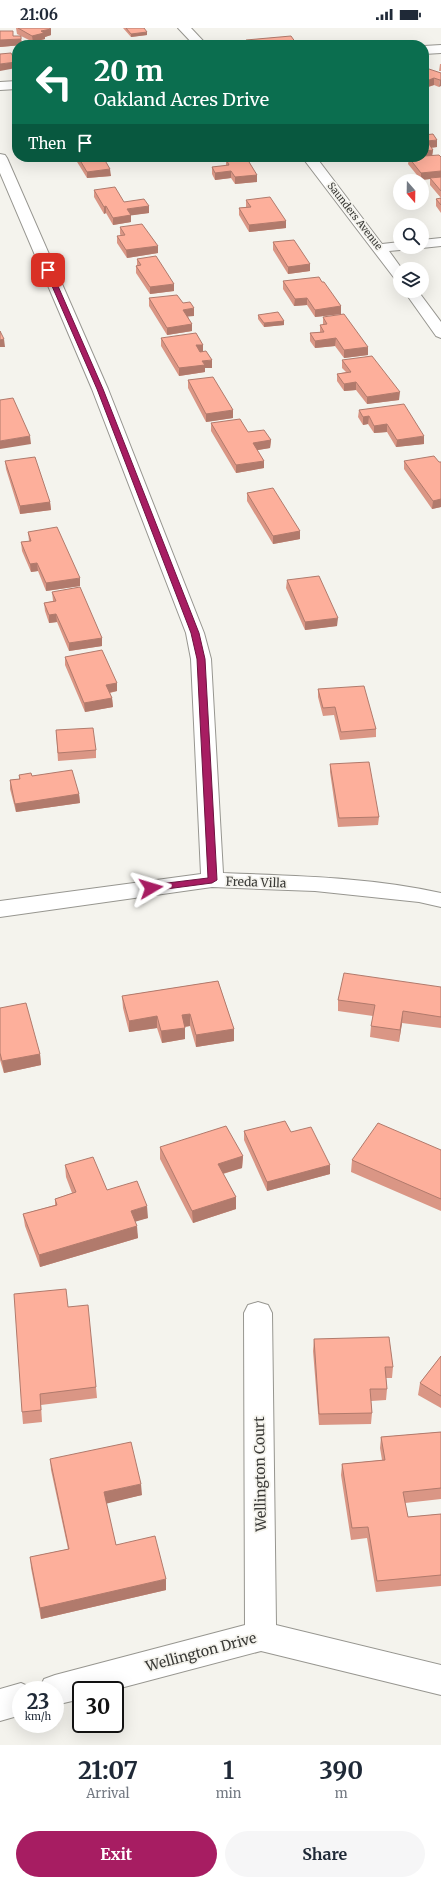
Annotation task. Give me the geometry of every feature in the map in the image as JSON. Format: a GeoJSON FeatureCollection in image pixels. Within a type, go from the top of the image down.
{"type":"FeatureCollection","features":[{"type":"Feature","properties":{"kind":"street"},"geometry":{"type":"LineString","coordinates":[[184,28],[196,40]]}},
{"type":"Feature","properties":{"kind":"street"},"geometry":{"type":"LineString","coordinates":[[429,50],[441,49]]}},
{"type":"Feature","properties":{"kind":"street"},"geometry":{"type":"LineString","coordinates":[[0,86],[12,85]]}},
{"type":"Feature","properties":{"kind":"street"},"geometry":{"type":"LineString","coordinates":[[0,158],[100,389],[195,633],[201,659],[212,880]]}},
{"type":"Feature","properties":{"kind":"street","name":"Saunders Avenue"},"geometry":{"type":"LineString","coordinates":[[313,162],[393,266]]}},
{"type":"Feature","properties":{"kind":"street"},"geometry":{"type":"LineString","coordinates":[[429,243],[441,242]]}},
{"type":"Feature","properties":{"kind":"street"},"geometry":{"type":"LineString","coordinates":[[380,248],[393,247]]}},
{"type":"Feature","properties":{"kind":"street"},"geometry":{"type":"LineString","coordinates":[[416,298],[441,333]]}},
{"type":"Feature","properties":{"kind":"street","name":"Freda Villa"},"geometry":{"type":"LineString","coordinates":[[0,909],[212,880],[315,884],[419,895],[441,900]]}},
{"type":"Feature","properties":{"kind":"street","name":"Wellington Court"},"geometry":{"type":"LineString","coordinates":[[258,1313],[261,1636]]}},
{"type":"Feature","properties":{"kind":"street","name":"Wellington Drive"},"geometry":{"type":"LineString","coordinates":[[64,1688],[261,1636],[441,1680]]}},
{"type":"Feature","properties":{"kind":"street"},"geometry":{"type":"LineString","coordinates":[[0,1705],[12,1702]]}},
{"type":"Feature","properties":{"kind":"building"},"geometry":{"type":"Polygon","coordinates":[[[18,28],[51,29],[41,31],[44,33],[32,36],[18,28]]]}},
{"type":"Feature","properties":{"kind":"building"},"geometry":{"type":"Polygon","coordinates":[[[126,28],[144,28],[147,32],[131,34],[126,28]]]}},
{"type":"Feature","properties":{"kind":"building"},"geometry":{"type":"Polygon","coordinates":[[[0,31],[13,31],[13,36],[21,36],[21,39],[0,40],[0,31]]]}},
{"type":"Feature","properties":{"kind":"building"},"geometry":{"type":"Polygon","coordinates":[[[291,36],[294,40],[246,40],[291,36]]]}},
{"type":"Feature","properties":{"kind":"building"},"geometry":{"type":"Polygon","coordinates":[[[11,53],[12,62],[0,64],[0,54],[11,53]]]}},
{"type":"Feature","properties":{"kind":"building"},"geometry":{"type":"Polygon","coordinates":[[[429,69],[441,73],[441,80],[434,78],[429,80],[429,69]]]}},
{"type":"Feature","properties":{"kind":"building"},"geometry":{"type":"Polygon","coordinates":[[[429,134],[433,134],[437,140],[429,141],[429,134]]]}},
{"type":"Feature","properties":{"kind":"building"},"geometry":{"type":"Polygon","coordinates":[[[429,144],[433,150],[429,150],[429,144]]]}},
{"type":"Feature","properties":{"kind":"building"},"geometry":{"type":"Polygon","coordinates":[[[439,155],[441,157],[441,171],[421,173],[412,162],[429,162],[429,156],[439,155]]]}},
{"type":"Feature","properties":{"kind":"building"},"geometry":{"type":"Polygon","coordinates":[[[81,162],[106,162],[110,169],[87,172],[81,162]]]}},
{"type":"Feature","properties":{"kind":"building"},"geometry":{"type":"Polygon","coordinates":[[[228,162],[249,162],[257,175],[235,177],[231,171],[215,173],[212,167],[229,165],[228,162]]]}},
{"type":"Feature","properties":{"kind":"building"},"geometry":{"type":"Polygon","coordinates":[[[441,177],[441,191],[430,178],[441,177]]]}},
{"type":"Feature","properties":{"kind":"building"},"geometry":{"type":"Polygon","coordinates":[[[115,187],[124,202],[144,199],[149,206],[127,209],[131,215],[113,218],[106,206],[104,207],[94,190],[115,187]]]}},
{"type":"Feature","properties":{"kind":"building"},"geometry":{"type":"Polygon","coordinates":[[[270,197],[286,221],[249,225],[239,208],[251,207],[246,200],[270,197]]]}},
{"type":"Feature","properties":{"kind":"building"},"geometry":{"type":"Polygon","coordinates":[[[441,198],[441,205],[436,199],[441,198]]]}},
{"type":"Feature","properties":{"kind":"building"},"geometry":{"type":"Polygon","coordinates":[[[142,224],[158,246],[126,250],[117,236],[125,235],[120,227],[142,224]]]}},
{"type":"Feature","properties":{"kind":"building"},"geometry":{"type":"Polygon","coordinates":[[[294,240],[310,264],[288,267],[273,242],[294,240]]]}},
{"type":"Feature","properties":{"kind":"building"},"geometry":{"type":"Polygon","coordinates":[[[156,256],[174,284],[150,287],[136,266],[141,265],[137,259],[156,256]]]}},
{"type":"Feature","properties":{"kind":"building"},"geometry":{"type":"Polygon","coordinates":[[[319,277],[341,306],[315,310],[307,298],[295,299],[283,281],[319,277]]]}},
{"type":"Feature","properties":{"kind":"building"},"geometry":{"type":"Polygon","coordinates":[[[177,295],[183,303],[190,302],[194,308],[183,310],[192,324],[167,328],[149,298],[177,295]]]}},
{"type":"Feature","properties":{"kind":"building"},"geometry":{"type":"Polygon","coordinates":[[[278,312],[284,321],[264,323],[258,315],[278,312]]]}},
{"type":"Feature","properties":{"kind":"building"},"geometry":{"type":"Polygon","coordinates":[[[344,314],[368,347],[344,350],[336,338],[315,341],[310,333],[324,332],[320,325],[327,324],[323,317],[344,314]]]}},
{"type":"Feature","properties":{"kind":"building"},"geometry":{"type":"Polygon","coordinates":[[[0,331],[4,339],[0,340],[0,331]]]}},
{"type":"Feature","properties":{"kind":"building"},"geometry":{"type":"Polygon","coordinates":[[[196,333],[203,345],[196,345],[200,352],[206,351],[212,360],[202,361],[205,365],[179,368],[161,338],[196,333]]]}},
{"type":"Feature","properties":{"kind":"building"},"geometry":{"type":"Polygon","coordinates":[[[372,356],[400,392],[367,397],[356,382],[344,384],[337,374],[351,372],[342,360],[372,356]]]}},
{"type":"Feature","properties":{"kind":"building"},"geometry":{"type":"Polygon","coordinates":[[[213,377],[233,410],[206,414],[188,380],[213,377]]]}},
{"type":"Feature","properties":{"kind":"building"},"geometry":{"type":"Polygon","coordinates":[[[13,398],[30,436],[0,441],[0,400],[13,398]]]}},
{"type":"Feature","properties":{"kind":"building"},"geometry":{"type":"Polygon","coordinates":[[[404,404],[424,436],[397,440],[387,424],[374,426],[369,416],[363,417],[359,410],[404,404]]]}},
{"type":"Feature","properties":{"kind":"building"},"geometry":{"type":"Polygon","coordinates":[[[240,419],[248,432],[264,430],[271,440],[253,443],[264,461],[236,465],[211,423],[240,419]]]}},
{"type":"Feature","properties":{"kind":"building"},"geometry":{"type":"Polygon","coordinates":[[[434,456],[439,462],[441,462],[441,499],[433,501],[404,461],[434,456]]]}},
{"type":"Feature","properties":{"kind":"building"},"geometry":{"type":"Polygon","coordinates":[[[35,457],[50,502],[20,506],[5,461],[35,457]]]}},
{"type":"Feature","properties":{"kind":"building"},"geometry":{"type":"Polygon","coordinates":[[[273,488],[300,531],[273,536],[247,493],[273,488]]]}},
{"type":"Feature","properties":{"kind":"building"},"geometry":{"type":"Polygon","coordinates":[[[57,527],[80,578],[46,583],[37,563],[30,564],[21,542],[31,541],[28,532],[57,527]]]}},
{"type":"Feature","properties":{"kind":"building"},"geometry":{"type":"Polygon","coordinates":[[[319,576],[338,618],[305,622],[287,580],[319,576]]]}},
{"type":"Feature","properties":{"kind":"building"},"geometry":{"type":"Polygon","coordinates":[[[80,587],[102,638],[69,643],[56,614],[49,615],[44,603],[56,601],[52,592],[80,587]]]}},
{"type":"Feature","properties":{"kind":"building"},"geometry":{"type":"Polygon","coordinates":[[[102,650],[117,683],[106,685],[112,698],[84,703],[65,657],[102,650]]]}},
{"type":"Feature","properties":{"kind":"building"},"geometry":{"type":"Polygon","coordinates":[[[364,686],[376,729],[341,732],[335,707],[323,708],[318,689],[364,686]]]}},
{"type":"Feature","properties":{"kind":"building"},"geometry":{"type":"Polygon","coordinates":[[[93,728],[96,750],[58,753],[56,730],[93,728]]]}},
{"type":"Feature","properties":{"kind":"building"},"geometry":{"type":"Polygon","coordinates":[[[369,762],[379,817],[339,818],[330,764],[369,762]]]}},
{"type":"Feature","properties":{"kind":"building"},"geometry":{"type":"Polygon","coordinates":[[[72,770],[79,794],[15,804],[10,780],[20,779],[19,775],[31,773],[32,776],[72,770]]]}},
{"type":"Feature","properties":{"kind":"building"},"geometry":{"type":"Polygon","coordinates":[[[344,973],[441,987],[441,1017],[403,1011],[400,1030],[371,1026],[375,1005],[338,1000],[344,973]]]}},
{"type":"Feature","properties":{"kind":"building"},"geometry":{"type":"Polygon","coordinates":[[[218,981],[234,1029],[196,1035],[190,1014],[182,1015],[185,1028],[161,1031],[157,1016],[129,1021],[122,996],[218,981]]]}},
{"type":"Feature","properties":{"kind":"building"},"geometry":{"type":"Polygon","coordinates":[[[26,1003],[40,1054],[2,1061],[0,1053],[0,1008],[26,1003]]]}},
{"type":"Feature","properties":{"kind":"building"},"geometry":{"type":"Polygon","coordinates":[[[285,1121],[291,1132],[311,1127],[330,1165],[267,1182],[244,1131],[285,1121]]]}},
{"type":"Feature","properties":{"kind":"building"},"geometry":{"type":"Polygon","coordinates":[[[378,1123],[441,1150],[441,1199],[352,1160],[378,1123]]]}},
{"type":"Feature","properties":{"kind":"building"},"geometry":{"type":"Polygon","coordinates":[[[226,1126],[243,1156],[218,1164],[236,1197],[192,1211],[160,1147],[226,1126]]]}},
{"type":"Feature","properties":{"kind":"building"},"geometry":{"type":"Polygon","coordinates":[[[93,1157],[107,1190],[137,1181],[147,1206],[131,1211],[137,1226],[39,1255],[23,1214],[57,1205],[55,1199],[76,1192],[65,1165],[93,1157]]]}},
{"type":"Feature","properties":{"kind":"building"},"geometry":{"type":"Polygon","coordinates":[[[66,1289],[68,1307],[88,1305],[96,1387],[40,1394],[41,1410],[22,1412],[14,1294],[66,1289]]]}},
{"type":"Feature","properties":{"kind":"building"},"geometry":{"type":"Polygon","coordinates":[[[389,1337],[393,1367],[385,1367],[387,1389],[370,1389],[372,1413],[319,1414],[314,1339],[389,1337]]]}},
{"type":"Feature","properties":{"kind":"building"},"geometry":{"type":"Polygon","coordinates":[[[441,1356],[441,1396],[420,1383],[441,1356]]]}},
{"type":"Feature","properties":{"kind":"building"},"geometry":{"type":"Polygon","coordinates":[[[441,1432],[441,1488],[403,1492],[408,1517],[441,1514],[441,1575],[377,1581],[368,1527],[352,1528],[342,1464],[385,1460],[381,1437],[441,1432]]]}},
{"type":"Feature","properties":{"kind":"building"},"geometry":{"type":"Polygon","coordinates":[[[131,1442],[141,1484],[104,1492],[116,1545],[155,1536],[166,1579],[40,1608],[30,1557],[69,1549],[50,1459],[131,1442]]]}},
{"type":"Feature","properties":{"kind":"route"},"geometry":{"type":"LineString","coordinates":[[48,270],[100,389],[195,633],[201,659],[212,880],[151,888]]}}]}
